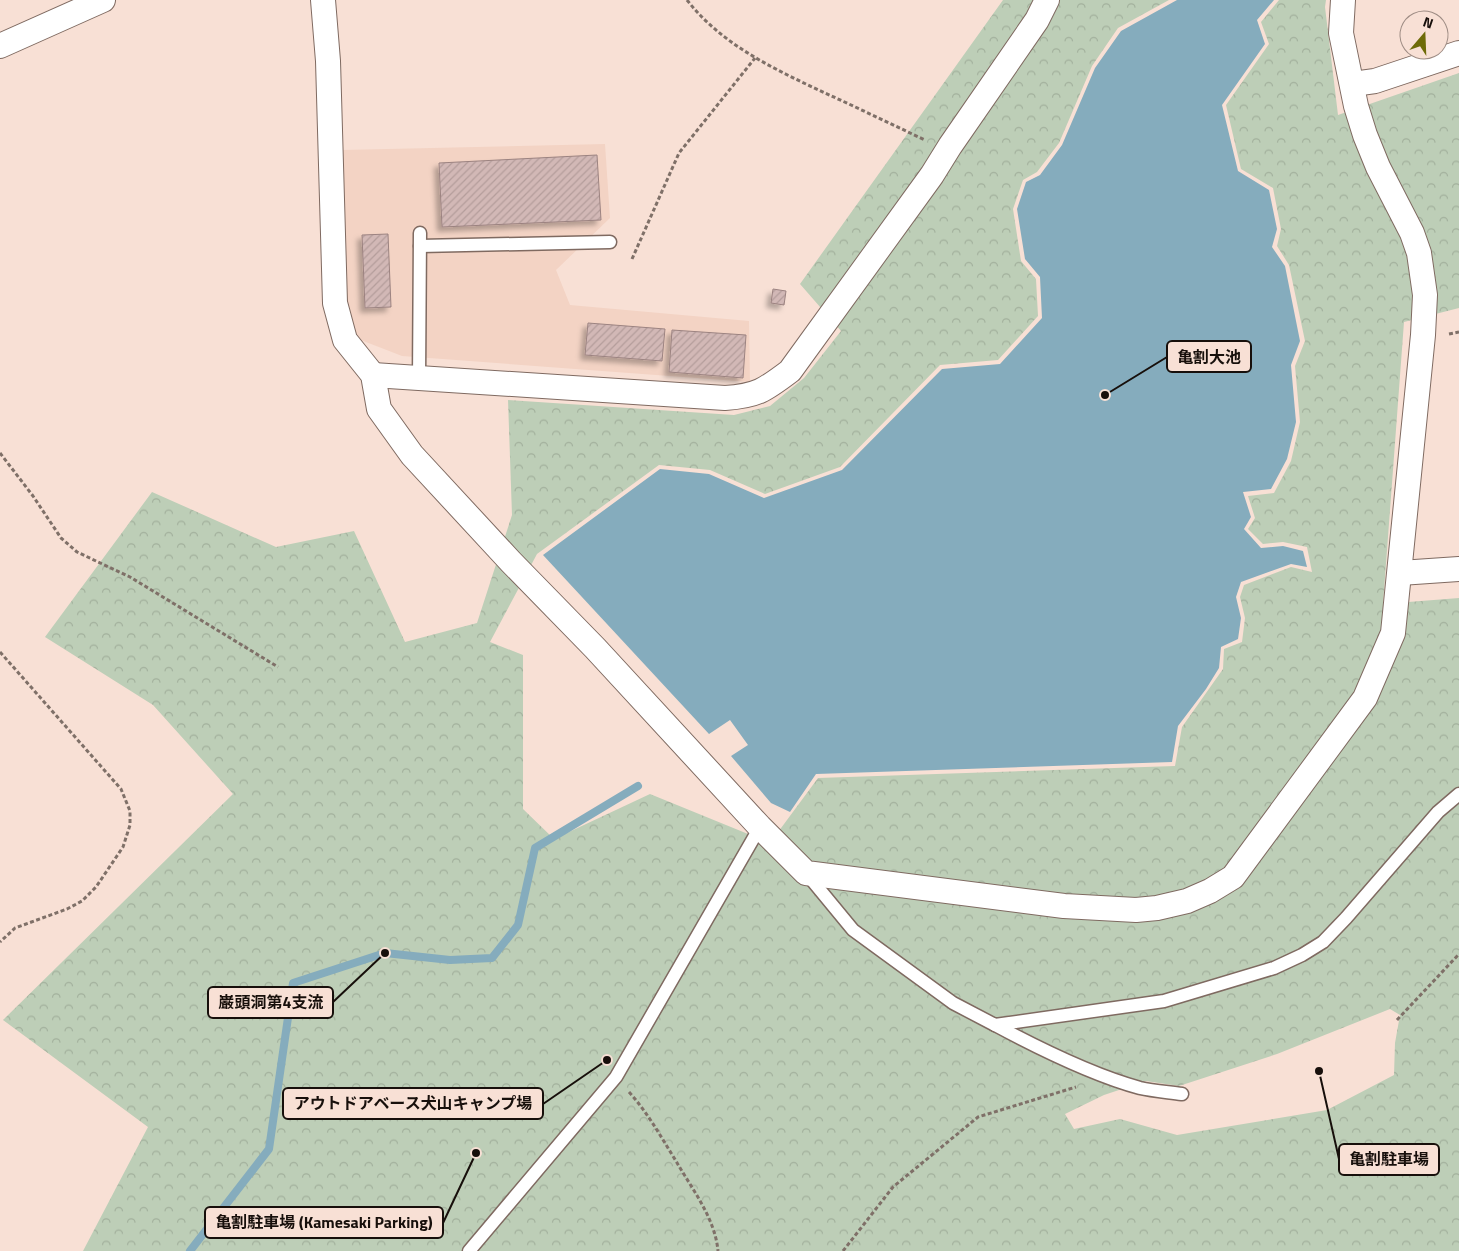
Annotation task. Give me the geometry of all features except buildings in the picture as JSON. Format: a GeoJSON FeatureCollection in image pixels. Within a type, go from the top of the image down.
{"type":"FeatureCollection","features":[{"type":"Feature","properties":{"kind":"street"},"geometry":{"type":"LineString","coordinates":[[0,46],[103,0]]}},
{"type":"Feature","properties":{"kind":"street"},"geometry":{"type":"LineString","coordinates":[[323,0],[328,61],[335,303],[345,340],[373,375],[379,409],[412,455],[511,562],[595,648],[760,827],[806,873],[1064,906],[1136,910],[1157,908],[1187,901],[1210,891],[1233,877],[1365,698],[1393,633],[1423,335],[1425,295],[1419,253],[1412,233],[1378,167],[1356,106],[1342,33],[1343,0]]}},
{"type":"Feature","properties":{"kind":"street"},"geometry":{"type":"LineString","coordinates":[[373,375],[725,398],[746,397],[768,388],[790,371],[932,175],[1037,20],[1047,0]]}},
{"type":"Feature","properties":{"kind":"street"},"geometry":{"type":"LineString","coordinates":[[1353,84],[1375,81],[1459,54]]}},
{"type":"Feature","properties":{"kind":"street"},"geometry":{"type":"LineString","coordinates":[[1400,573],[1459,569]]}},
{"type":"Feature","properties":{"kind":"lane"},"geometry":{"type":"LineString","coordinates":[[419,379],[420,239],[610,242]]}},
{"type":"Feature","properties":{"kind":"lane"},"geometry":{"type":"LineString","coordinates":[[995,1025],[1164,1001],[1274,968],[1302,955],[1323,942],[1438,812],[1459,794]]}},
{"type":"Feature","properties":{"kind":"lane"},"geometry":{"type":"LineString","coordinates":[[469,1251],[616,1078],[760,827]]}},
{"type":"Feature","properties":{"kind":"lane"},"geometry":{"type":"LineString","coordinates":[[806,873],[853,930],[953,1003],[1035,1046],[1093,1071],[1140,1088],[1182,1094]]}},
{"type":"Feature","properties":{"kind":"path"},"geometry":{"type":"LineString","coordinates":[[686,0],[693,9],[719,32],[774,69],[925,140],[950,146]]}},
{"type":"Feature","properties":{"kind":"path"},"geometry":{"type":"LineString","coordinates":[[632,259],[679,153],[756,58]]}},
{"type":"Feature","properties":{"kind":"path"},"geometry":{"type":"LineString","coordinates":[[0,453],[33,496],[61,538],[77,552],[130,577],[278,667]]}},
{"type":"Feature","properties":{"kind":"path"},"geometry":{"type":"LineString","coordinates":[[0,652],[121,789],[130,811],[130,825],[123,846],[96,887],[82,901],[67,909],[15,928],[0,942]]}},
{"type":"Feature","properties":{"kind":"path"},"geometry":{"type":"LineString","coordinates":[[1397,1020],[1459,954]]}},
{"type":"Feature","properties":{"kind":"path"},"geometry":{"type":"LineString","coordinates":[[843,1251],[892,1187],[978,1117],[1077,1086],[1093,1071]]}},
{"type":"Feature","properties":{"kind":"path"},"geometry":{"type":"LineString","coordinates":[[616,1078],[644,1108],[704,1208],[718,1251]]}},
{"type":"Feature","properties":{"kind":"shaded area"},"geometry":{"type":"Polygon","coordinates":[[[605,144],[610,218],[556,270],[570,305],[749,321],[750,382],[402,356],[353,337],[344,299],[342,150],[605,144]]]}},
{"type":"Feature","properties":{"kind":"green space"},"geometry":{"type":"Polygon","coordinates":[[[1003,0],[1169,0],[1118,28],[1092,66],[1059,143],[1037,172],[1023,180],[1013,209],[1021,261],[1036,279],[1038,316],[998,360],[940,365],[840,467],[765,494],[710,470],[659,465],[537,554],[490,642],[523,655],[523,809],[554,839],[650,794],[770,843],[818,778],[1175,766],[1182,727],[1223,669],[1224,649],[1242,642],[1245,618],[1240,597],[1244,585],[1291,567],[1312,572],[1307,547],[1283,542],[1263,544],[1248,529],[1255,518],[1248,496],[1274,493],[1291,461],[1300,422],[1295,366],[1305,341],[1289,265],[1277,246],[1281,229],[1273,188],[1241,169],[1226,105],[1269,44],[1261,22],[1279,0],[1326,0],[1325,7],[1338,115],[1459,73],[1459,308],[1404,322],[1383,604],[1459,598],[1459,1251],[83,1251],[148,1127],[3,1020],[233,794],[153,705],[45,637],[152,492],[276,547],[354,531],[405,642],[477,623],[512,515],[508,400],[734,415],[770,406],[804,378],[841,331],[800,284],[1003,0]],[[1390,1009],[1277,1054],[1179,1086],[1146,1081],[1104,1095],[1065,1114],[1074,1129],[1120,1119],[1177,1135],[1327,1110],[1394,1075],[1395,1043],[1400,1015],[1390,1009]]]}},
{"type":"Feature","properties":{"kind":"water"},"geometry":{"type":"Polygon","coordinates":[[[1177,0],[1274,0],[1257,20],[1265,44],[1222,105],[1238,171],[1269,190],[1277,229],[1272,247],[1285,266],[1300,341],[1291,365],[1296,422],[1287,459],[1271,489],[1243,492],[1251,517],[1244,529],[1261,548],[1283,546],[1303,551],[1307,567],[1291,564],[1241,582],[1236,597],[1241,618],[1238,639],[1221,647],[1219,668],[1206,689],[1178,726],[1172,762],[816,774],[790,812],[771,803],[731,756],[748,745],[730,720],[709,734],[543,555],[660,469],[709,474],[764,498],[842,470],[942,369],[1000,364],[1042,318],[1040,277],[1025,259],[1017,209],[1026,182],[1040,175],[1062,145],[1095,68],[1121,31],[1177,0]]]}},
{"type":"Feature","properties":{"kind":"waterway"},"geometry":{"type":"LineString","coordinates":[[190,1251],[269,1149],[293,983],[385,953],[450,960],[492,958],[518,925],[535,848],[638,786]]}},
{"type":"Feature","properties":{"kind":"place","name":"亀割大池"},"geometry":{"type":"Point","coordinates":[1105,395]}},
{"type":"Feature","properties":{"kind":"place","name":"巌頭洞第4支流"},"geometry":{"type":"Point","coordinates":[385,953]}},
{"type":"Feature","properties":{"kind":"place","name":"アウトドアベース犬山キャンプ場"},"geometry":{"type":"Point","coordinates":[607,1060]}},
{"type":"Feature","properties":{"kind":"place","name":"亀割駐車場"},"geometry":{"type":"Point","coordinates":[1319,1071]}},
{"type":"Feature","properties":{"kind":"place","name":"亀割駐車場 (Kamesaki Parking)"},"geometry":{"type":"Point","coordinates":[476,1153]}}]}
